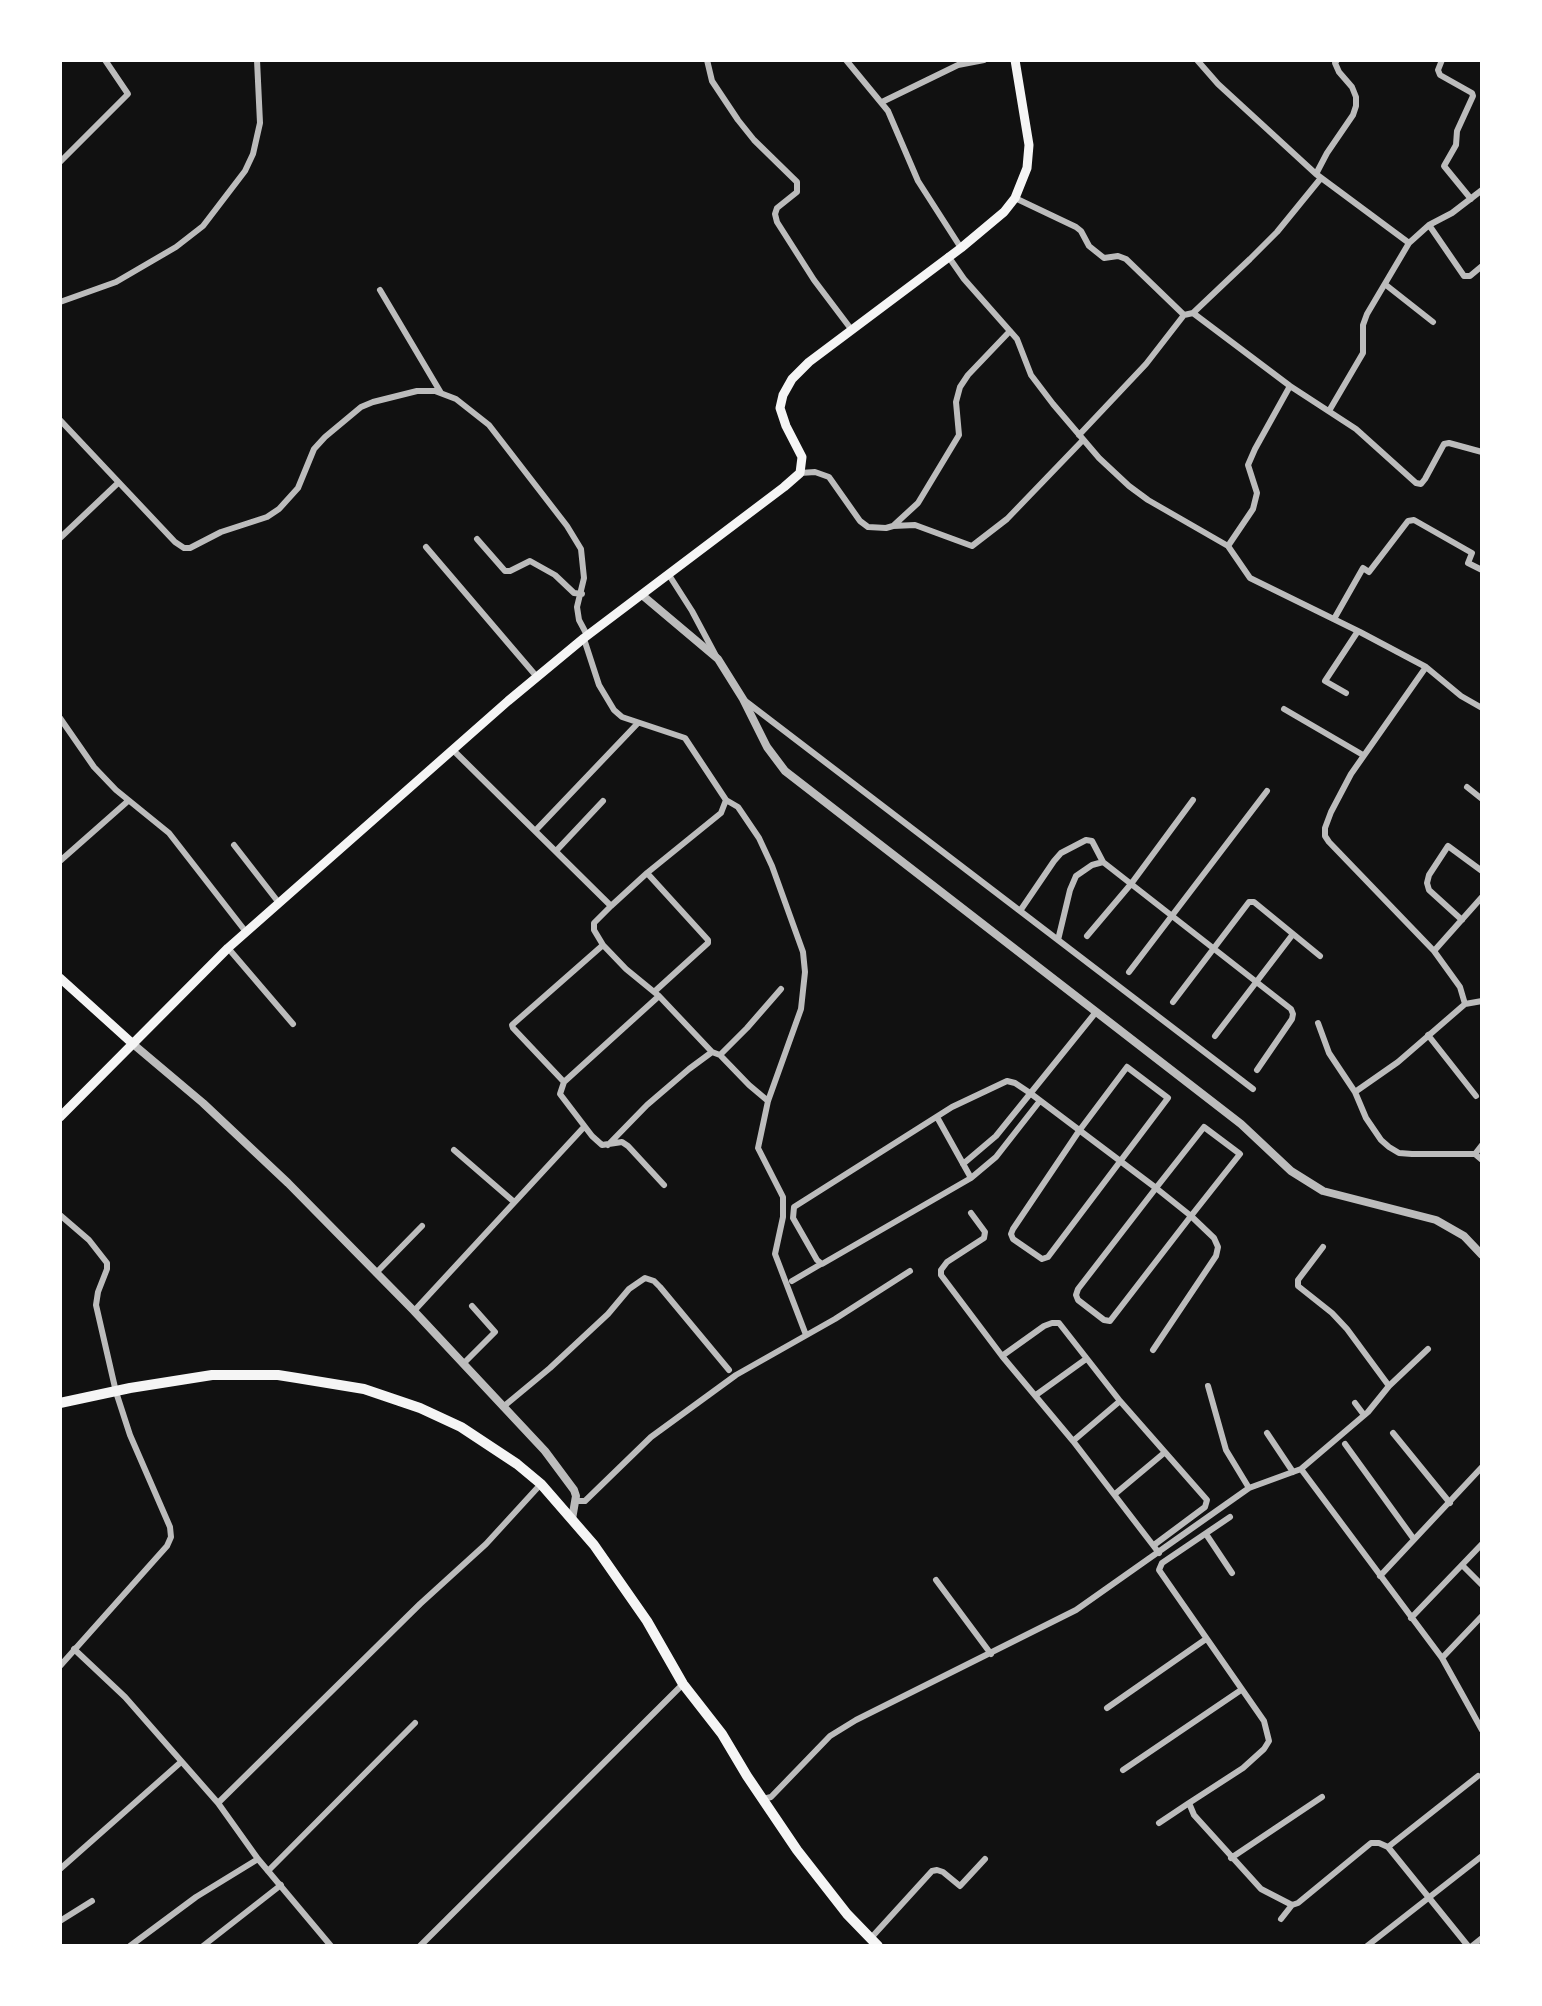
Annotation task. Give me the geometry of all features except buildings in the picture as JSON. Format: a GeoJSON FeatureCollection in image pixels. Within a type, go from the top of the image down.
{"type":"FeatureCollection","features":[{"type":"Feature","properties":{"kind":"main road"},"geometry":{"type":"LineString","coordinates":[[60,1117],[228,948],[537,677],[800,472],[802,457],[780,408],[782,394],[799,371],[961,248],[1015,198],[1027,168],[1029,145],[1015,60]]}},
{"type":"Feature","properties":{"kind":"main road"},"geometry":{"type":"LineString","coordinates":[[60,978],[133,1044]]}},
{"type":"Feature","properties":{"kind":"main road"},"geometry":{"type":"LineString","coordinates":[[60,1403],[175,1380],[230,1374],[278,1375],[364,1389],[420,1408],[461,1427],[517,1464],[541,1484],[594,1545],[647,1622],[682,1684],[722,1734],[818,1879],[875,1942]]}},
{"type":"Feature","properties":{"kind":"street"},"geometry":{"type":"LineString","coordinates":[[60,162],[128,94],[105,60]]}},
{"type":"Feature","properties":{"kind":"street"},"geometry":{"type":"LineString","coordinates":[[61,299],[116,282],[202,226],[245,171],[253,154],[260,124],[256,60]]}},
{"type":"Feature","properties":{"kind":"street"},"geometry":{"type":"LineString","coordinates":[[707,60],[712,80],[738,120],[796,182],[797,192],[777,208],[777,222],[851,330]]}},
{"type":"Feature","properties":{"kind":"street"},"geometry":{"type":"LineString","coordinates":[[846,60],[888,110],[918,181],[961,248]]}},
{"type":"Feature","properties":{"kind":"street"},"geometry":{"type":"LineString","coordinates":[[882,102],[957,62],[984,60]]}},
{"type":"Feature","properties":{"kind":"street"},"geometry":{"type":"LineString","coordinates":[[1197,60],[1318,176],[1410,243]]}},
{"type":"Feature","properties":{"kind":"street"},"geometry":{"type":"LineString","coordinates":[[800,472],[830,477],[868,527],[915,525],[972,546],[1008,518],[1188,314],[1277,232],[1318,176],[1328,152],[1353,115],[1356,98],[1339,72],[1337,60]]}},
{"type":"Feature","properties":{"kind":"street"},"geometry":{"type":"LineString","coordinates":[[1442,60],[1440,75],[1473,96],[1456,133],[1456,145],[1444,166],[1471,198]]}},
{"type":"Feature","properties":{"kind":"street"},"geometry":{"type":"LineString","coordinates":[[1329,411],[1363,354],[1363,325],[1410,243],[1429,225],[1482,190]]}},
{"type":"Feature","properties":{"kind":"street"},"geometry":{"type":"LineString","coordinates":[[1015,198],[1076,227],[1089,246],[1104,258],[1126,259],[1188,314],[1375,444],[1416,483],[1422,484],[1444,444],[1482,452]]}},
{"type":"Feature","properties":{"kind":"street"},"geometry":{"type":"LineString","coordinates":[[1429,225],[1464,276],[1482,266]]}},
{"type":"Feature","properties":{"kind":"street"},"geometry":{"type":"LineString","coordinates":[[948,256],[1017,339],[1031,375],[1081,438],[1129,486],[1228,546],[1250,578],[1426,667],[1482,708]]}},
{"type":"Feature","properties":{"kind":"street"},"geometry":{"type":"LineString","coordinates":[[1386,285],[1433,322]]}},
{"type":"Feature","properties":{"kind":"street"},"geometry":{"type":"LineString","coordinates":[[380,290],[441,394]]}},
{"type":"Feature","properties":{"kind":"street"},"geometry":{"type":"LineString","coordinates":[[893,526],[918,503],[959,435],[956,402],[960,387],[1010,330]]}},
{"type":"Feature","properties":{"kind":"street"},"geometry":{"type":"LineString","coordinates":[[1228,546],[1253,509],[1257,493],[1248,465],[1290,386]]}},
{"type":"Feature","properties":{"kind":"street"},"geometry":{"type":"LineString","coordinates":[[60,420],[184,548],[279,509],[298,488],[308,461],[324,436],[372,402],[417,391],[441,394],[456,399],[488,424],[581,549],[584,562],[579,620],[599,686],[622,718],[685,738],[726,800],[738,807],[758,838],[804,952],[801,1009],[768,1101],[758,1148],[782,1197],[775,1254],[806,1335]]}},
{"type":"Feature","properties":{"kind":"street"},"geometry":{"type":"LineString","coordinates":[[60,538],[118,483]]}},
{"type":"Feature","properties":{"kind":"street"},"geometry":{"type":"LineString","coordinates":[[1334,619],[1363,568],[1370,572],[1408,521],[1414,520],[1472,554],[1468,563],[1482,570]]}},
{"type":"Feature","properties":{"kind":"street"},"geometry":{"type":"LineString","coordinates":[[477,539],[506,571],[530,561],[556,575],[574,594],[582,594]]}},
{"type":"Feature","properties":{"kind":"street"},"geometry":{"type":"LineString","coordinates":[[426,547],[537,677]]}},
{"type":"Feature","properties":{"kind":"street"},"geometry":{"type":"LineString","coordinates":[[669,575],[743,699],[767,748],[785,772],[1248,1130],[1302,1179],[1323,1191],[1436,1220],[1464,1236],[1482,1255]]}},
{"type":"Feature","properties":{"kind":"street"},"geometry":{"type":"LineString","coordinates":[[642,595],[718,659]]}},
{"type":"Feature","properties":{"kind":"street"},"geometry":{"type":"LineString","coordinates":[[1346,693],[1325,681],[1358,631]]}},
{"type":"Feature","properties":{"kind":"street"},"geometry":{"type":"LineString","coordinates":[[1426,667],[1362,755],[1325,828],[1329,842],[1434,951],[1460,988],[1465,1004]]}},
{"type":"Feature","properties":{"kind":"street"},"geometry":{"type":"LineString","coordinates":[[743,699],[1253,1089]]}},
{"type":"Feature","properties":{"kind":"street"},"geometry":{"type":"LineString","coordinates":[[1284,708],[1362,755]]}},
{"type":"Feature","properties":{"kind":"street"},"geometry":{"type":"LineString","coordinates":[[60,718],[94,767],[128,801],[170,833],[246,932]]}},
{"type":"Feature","properties":{"kind":"street"},"geometry":{"type":"LineString","coordinates":[[535,831],[638,723]]}},
{"type":"Feature","properties":{"kind":"street"},"geometry":{"type":"LineString","coordinates":[[454,751],[611,906]]}},
{"type":"Feature","properties":{"kind":"street"},"geometry":{"type":"LineString","coordinates":[[1467,787],[1482,799]]}},
{"type":"Feature","properties":{"kind":"street"},"geometry":{"type":"LineString","coordinates":[[1129,972],[1266,791]]}},
{"type":"Feature","properties":{"kind":"street"},"geometry":{"type":"LineString","coordinates":[[726,800],[721,814],[647,873],[594,923],[594,930],[626,969],[768,1101]]}},
{"type":"Feature","properties":{"kind":"street"},"geometry":{"type":"LineString","coordinates":[[1087,936],[1193,800]]}},
{"type":"Feature","properties":{"kind":"street"},"geometry":{"type":"LineString","coordinates":[[60,861],[128,801]]}},
{"type":"Feature","properties":{"kind":"street"},"geometry":{"type":"LineString","coordinates":[[556,851],[603,801]]}},
{"type":"Feature","properties":{"kind":"street"},"geometry":{"type":"LineString","coordinates":[[1020,911],[1054,861],[1070,848],[1092,840],[1103,862],[1291,1009],[1292,1020],[1256,1070]]}},
{"type":"Feature","properties":{"kind":"street"},"geometry":{"type":"LineString","coordinates":[[234,844],[278,903]]}},
{"type":"Feature","properties":{"kind":"street"},"geometry":{"type":"LineString","coordinates":[[1462,920],[1429,890],[1429,875],[1448,846],[1482,871]]}},
{"type":"Feature","properties":{"kind":"street"},"geometry":{"type":"LineString","coordinates":[[1058,940],[1076,876],[1103,862]]}},
{"type":"Feature","properties":{"kind":"street"},"geometry":{"type":"LineString","coordinates":[[647,873],[708,943],[560,1090],[562,1099],[602,1145],[622,1142],[664,1185]]}},
{"type":"Feature","properties":{"kind":"street"},"geometry":{"type":"LineString","coordinates":[[1434,951],[1482,897]]}},
{"type":"Feature","properties":{"kind":"street"},"geometry":{"type":"LineString","coordinates":[[1173,1002],[1250,902],[1320,956]]}},
{"type":"Feature","properties":{"kind":"street"},"geometry":{"type":"LineString","coordinates":[[1215,1036],[1293,934]]}},
{"type":"Feature","properties":{"kind":"street"},"geometry":{"type":"LineString","coordinates":[[564,1082],[512,1024],[603,945]]}},
{"type":"Feature","properties":{"kind":"street"},"geometry":{"type":"LineString","coordinates":[[228,948],[294,1024]]}},
{"type":"Feature","properties":{"kind":"street"},"geometry":{"type":"LineString","coordinates":[[608,1145],[647,1105],[756,1018],[780,989]]}},
{"type":"Feature","properties":{"kind":"street"},"geometry":{"type":"LineString","coordinates":[[1355,1092],[1398,1062],[1465,1004],[1482,1002]]}},
{"type":"Feature","properties":{"kind":"street"},"geometry":{"type":"LineString","coordinates":[[963,1164],[996,1136],[1096,1012]]}},
{"type":"Feature","properties":{"kind":"street"},"geometry":{"type":"LineString","coordinates":[[1318,1023],[1330,1053],[1381,1140],[1399,1153],[1475,1154],[1482,1160]]}},
{"type":"Feature","properties":{"kind":"street"},"geometry":{"type":"LineString","coordinates":[[1428,1035],[1476,1096]]}},
{"type":"Feature","properties":{"kind":"street"},"geometry":{"type":"LineString","coordinates":[[133,1044],[288,1183],[545,1450],[574,1490],[572,1519]]}},
{"type":"Feature","properties":{"kind":"street"},"geometry":{"type":"LineString","coordinates":[[1127,1067],[1168,1098],[1048,1257],[1042,1259],[1011,1234],[1079,1131],[1127,1067]]}},
{"type":"Feature","properties":{"kind":"street"},"geometry":{"type":"LineString","coordinates":[[822,1264],[793,1218],[794,1207],[937,1117],[1008,1081],[1014,1082],[1156,1188],[1214,1238],[1216,1256],[1152,1350]]}},
{"type":"Feature","properties":{"kind":"street"},"geometry":{"type":"LineString","coordinates":[[792,1281],[971,1178],[996,1157],[1040,1102]]}},
{"type":"Feature","properties":{"kind":"street"},"geometry":{"type":"LineString","coordinates":[[937,1117],[971,1178]]}},
{"type":"Feature","properties":{"kind":"street"},"geometry":{"type":"LineString","coordinates":[[1204,1126],[1240,1154],[1191,1216],[1110,1321],[1078,1300],[1078,1289],[1204,1126]]}},
{"type":"Feature","properties":{"kind":"street"},"geometry":{"type":"LineString","coordinates":[[414,1311],[584,1127]]}},
{"type":"Feature","properties":{"kind":"street"},"geometry":{"type":"LineString","coordinates":[[1475,1154],[1482,1144]]}},
{"type":"Feature","properties":{"kind":"street"},"geometry":{"type":"LineString","coordinates":[[454,1150],[513,1202]]}},
{"type":"Feature","properties":{"kind":"street"},"geometry":{"type":"LineString","coordinates":[[971,1213],[985,1232],[984,1238],[947,1262],[941,1276],[1159,1553]]}},
{"type":"Feature","properties":{"kind":"street"},"geometry":{"type":"LineString","coordinates":[[60,1214],[107,1263],[96,1305],[116,1392],[171,1537],[60,1666]]}},
{"type":"Feature","properties":{"kind":"street"},"geometry":{"type":"LineString","coordinates":[[376,1273],[422,1226]]}},
{"type":"Feature","properties":{"kind":"street"},"geometry":{"type":"LineString","coordinates":[[1323,1247],[1303,1272],[1298,1286],[1332,1312],[1389,1386]]}},
{"type":"Feature","properties":{"kind":"street"},"geometry":{"type":"LineString","coordinates":[[576,1501],[585,1501],[651,1437],[736,1375],[910,1271]]}},
{"type":"Feature","properties":{"kind":"street"},"geometry":{"type":"LineString","coordinates":[[502,1407],[608,1314],[628,1289],[645,1278],[660,1287],[729,1370]]}},
{"type":"Feature","properties":{"kind":"street"},"geometry":{"type":"LineString","coordinates":[[463,1364],[495,1332],[472,1306]]}},
{"type":"Feature","properties":{"kind":"street"},"geometry":{"type":"LineString","coordinates":[[1002,1356],[1052,1323],[1059,1324],[1206,1500],[1205,1507],[1154,1545]]}},
{"type":"Feature","properties":{"kind":"street"},"geometry":{"type":"LineString","coordinates":[[763,1799],[770,1797],[830,1736],[856,1720],[1076,1610],[1249,1488],[1298,1471],[1364,1414],[1428,1349]]}},
{"type":"Feature","properties":{"kind":"street"},"geometry":{"type":"LineString","coordinates":[[1036,1396],[1086,1359]]}},
{"type":"Feature","properties":{"kind":"street"},"geometry":{"type":"LineString","coordinates":[[1208,1386],[1226,1450],[1249,1488]]}},
{"type":"Feature","properties":{"kind":"street"},"geometry":{"type":"LineString","coordinates":[[1073,1441],[1120,1401]]}},
{"type":"Feature","properties":{"kind":"street"},"geometry":{"type":"LineString","coordinates":[[1355,1403],[1364,1414]]}},
{"type":"Feature","properties":{"kind":"street"},"geometry":{"type":"LineString","coordinates":[[1393,1432],[1450,1502]]}},
{"type":"Feature","properties":{"kind":"street"},"geometry":{"type":"LineString","coordinates":[[1267,1433],[1442,1658],[1482,1730]]}},
{"type":"Feature","properties":{"kind":"street"},"geometry":{"type":"LineString","coordinates":[[1345,1444],[1413,1538]]}},
{"type":"Feature","properties":{"kind":"street"},"geometry":{"type":"LineString","coordinates":[[1114,1494],[1164,1452]]}},
{"type":"Feature","properties":{"kind":"street"},"geometry":{"type":"LineString","coordinates":[[1380,1576],[1482,1467]]}},
{"type":"Feature","properties":{"kind":"street"},"geometry":{"type":"LineString","coordinates":[[218,1803],[486,1544],[541,1484]]}},
{"type":"Feature","properties":{"kind":"street"},"geometry":{"type":"LineString","coordinates":[[1158,1823],[1243,1768],[1269,1740],[1264,1722],[1160,1570],[1160,1566],[1230,1517]]}},
{"type":"Feature","properties":{"kind":"street"},"geometry":{"type":"LineString","coordinates":[[1206,1534],[1232,1573]]}},
{"type":"Feature","properties":{"kind":"street"},"geometry":{"type":"LineString","coordinates":[[1411,1618],[1482,1544]]}},
{"type":"Feature","properties":{"kind":"street"},"geometry":{"type":"LineString","coordinates":[[1462,1565],[1482,1585]]}},
{"type":"Feature","properties":{"kind":"street"},"geometry":{"type":"LineString","coordinates":[[936,1580],[991,1654]]}},
{"type":"Feature","properties":{"kind":"street"},"geometry":{"type":"LineString","coordinates":[[1442,1658],[1482,1616]]}},
{"type":"Feature","properties":{"kind":"street"},"geometry":{"type":"LineString","coordinates":[[1107,1708],[1206,1639]]}},
{"type":"Feature","properties":{"kind":"street"},"geometry":{"type":"LineString","coordinates":[[74,1649],[125,1696],[218,1803],[258,1859],[331,1946]]}},
{"type":"Feature","properties":{"kind":"street"},"geometry":{"type":"LineString","coordinates":[[420,1946],[682,1684]]}},
{"type":"Feature","properties":{"kind":"street"},"geometry":{"type":"LineString","coordinates":[[1122,1770],[1241,1690]]}},
{"type":"Feature","properties":{"kind":"street"},"geometry":{"type":"LineString","coordinates":[[268,1871],[414,1723]]}},
{"type":"Feature","properties":{"kind":"street"},"geometry":{"type":"LineString","coordinates":[[60,1869],[181,1762]]}},
{"type":"Feature","properties":{"kind":"street"},"geometry":{"type":"LineString","coordinates":[[1388,1847],[1478,1776]]}},
{"type":"Feature","properties":{"kind":"street"},"geometry":{"type":"LineString","coordinates":[[1231,1858],[1322,1797]]}},
{"type":"Feature","properties":{"kind":"street"},"geometry":{"type":"LineString","coordinates":[[1189,1803],[1194,1815],[1261,1889],[1292,1905]]}},
{"type":"Feature","properties":{"kind":"street"},"geometry":{"type":"LineString","coordinates":[[1281,1919],[1292,1905],[1371,1843],[1379,1843],[1388,1847],[1470,1946],[1482,1938]]}},
{"type":"Feature","properties":{"kind":"street"},"geometry":{"type":"LineString","coordinates":[[1367,1946],[1482,1856]]}},
{"type":"Feature","properties":{"kind":"street"},"geometry":{"type":"LineString","coordinates":[[134,1945],[196,1896],[258,1859]]}},
{"type":"Feature","properties":{"kind":"street"},"geometry":{"type":"LineString","coordinates":[[875,1942],[932,1872],[943,1872],[960,1886],[984,1859]]}},
{"type":"Feature","properties":{"kind":"street"},"geometry":{"type":"LineString","coordinates":[[203,1946],[281,1886]]}},
{"type":"Feature","properties":{"kind":"street"},"geometry":{"type":"LineString","coordinates":[[60,1921],[92,1901]]}}]}
